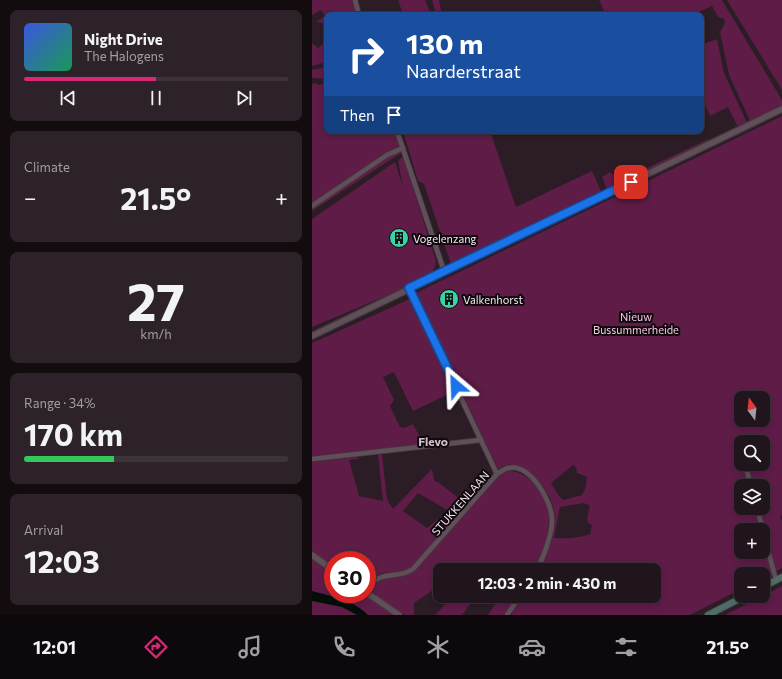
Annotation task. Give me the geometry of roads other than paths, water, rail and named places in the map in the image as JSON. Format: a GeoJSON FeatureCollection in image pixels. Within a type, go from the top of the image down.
{"type":"FeatureCollection","features":[{"type":"Feature","properties":{"kind":"main road"},"geometry":{"type":"LineString","coordinates":[[770,583],[779,578]]}},
{"type":"Feature","properties":{"kind":"main road"},"geometry":{"type":"LineString","coordinates":[[708,615],[734,602]]}},
{"type":"Feature","properties":{"kind":"street"},"geometry":{"type":"LineString","coordinates":[[355,0],[359,12]]}},
{"type":"Feature","properties":{"kind":"street"},"geometry":{"type":"LineString","coordinates":[[312,336],[782,109]]}},
{"type":"Feature","properties":{"kind":"street"},"geometry":{"type":"LineString","coordinates":[[398,134],[444,271]]}},
{"type":"Feature","properties":{"kind":"street"},"geometry":{"type":"LineString","coordinates":[[312,206],[387,156],[403,148]]}},
{"type":"Feature","properties":{"kind":"street","name":"STUKKENLAAN"},"geometry":{"type":"LineString","coordinates":[[376,581],[381,577],[406,574],[414,569],[497,474],[409,288]]}},
{"type":"Feature","properties":{"kind":"street"},"geometry":{"type":"LineString","coordinates":[[312,459],[481,440]]}},
{"type":"Feature","properties":{"kind":"street"},"geometry":{"type":"LineString","coordinates":[[497,474],[508,468],[515,468],[525,473],[540,486],[549,501],[552,521],[548,540],[539,563]]}},
{"type":"Feature","properties":{"kind":"street"},"geometry":{"type":"LineString","coordinates":[[770,552],[779,578]]}},
{"type":"Feature","properties":{"kind":"street"},"geometry":{"type":"LineString","coordinates":[[312,555],[324,564]]}},
{"type":"Feature","properties":{"kind":"street"},"geometry":{"type":"LineString","coordinates":[[376,599],[399,615]]}},
{"type":"Feature","properties":{"kind":"street"},"geometry":{"type":"LineString","coordinates":[[507,615],[515,603]]}},
{"type":"Feature","properties":{"kind":"place","name":"Vogelenzang"},"geometry":{"type":"Point","coordinates":[399,238]}},
{"type":"Feature","properties":{"kind":"place","name":"Valkenhorst"},"geometry":{"type":"Point","coordinates":[449,299]}},
{"type":"Feature","properties":{"kind":"district","name":"Flevo"},"geometry":{"type":"Point","coordinates":[433,441]}},
{"type":"Feature","properties":{"kind":"park label","name":"Nieuw Bussummerheide"},"geometry":{"type":"Point","coordinates":[636,322]}}]}
